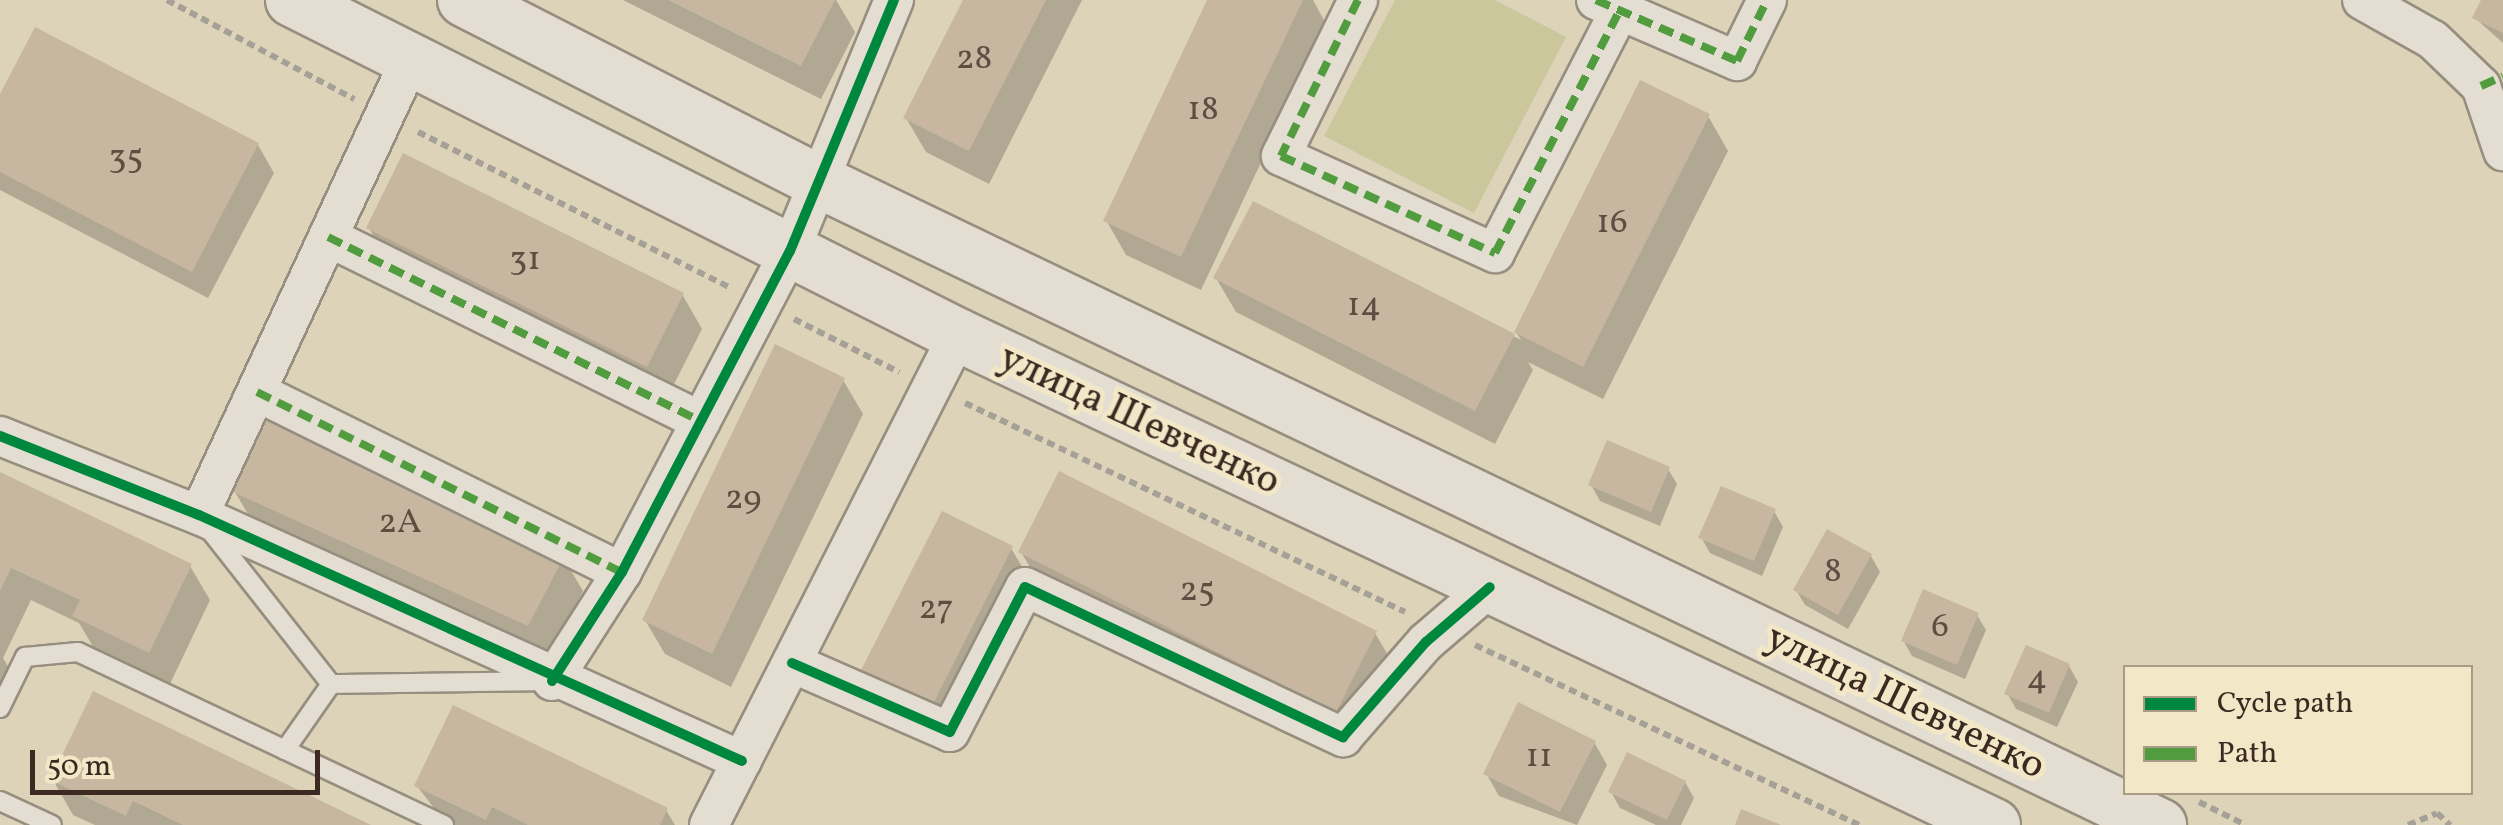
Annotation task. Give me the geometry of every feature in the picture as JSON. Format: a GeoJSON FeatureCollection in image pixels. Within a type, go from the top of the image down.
{"type":"FeatureCollection","features":[{"type":"Feature","properties":{"kind":"main road","name":"улица Шевченко"},"geometry":{"type":"LineString","coordinates":[[292,0],[958,335],[1994,825]]}},
{"type":"Feature","properties":{"kind":"main road","name":"улица Шевченко"},"geometry":{"type":"LineString","coordinates":[[464,0],[816,180],[2160,825]]}},
{"type":"Feature","properties":{"kind":"street"},"geometry":{"type":"LineString","coordinates":[[1358,0],[1281,156],[1494,252],[1608,5],[1737,62],[1767,0]]}},
{"type":"Feature","properties":{"kind":"street"},"geometry":{"type":"LineString","coordinates":[[2362,0],[2433,40],[2492,81],[2503,152]]}},
{"type":"Feature","properties":{"kind":"street"},"geometry":{"type":"LineString","coordinates":[[552,680],[622,572],[790,251],[889,2]]}},
{"type":"Feature","properties":{"kind":"street"},"geometry":{"type":"LineString","coordinates":[[199,515],[411,58]]}},
{"type":"Feature","properties":{"kind":"street"},"geometry":{"type":"LineString","coordinates":[[328,237],[701,420]]}},
{"type":"Feature","properties":{"kind":"street"},"geometry":{"type":"LineString","coordinates":[[709,825],[958,335]]}},
{"type":"Feature","properties":{"kind":"street"},"geometry":{"type":"LineString","coordinates":[[256,392],[622,572]]}},
{"type":"Feature","properties":{"kind":"street"},"geometry":{"type":"LineString","coordinates":[[0,436],[199,515],[552,680],[742,762]]}},
{"type":"Feature","properties":{"kind":"street"},"geometry":{"type":"LineString","coordinates":[[792,662],[950,732],[1026,587],[1343,737],[1442,629],[1490,587]]}},
{"type":"Feature","properties":{"kind":"lane"},"geometry":{"type":"LineString","coordinates":[[199,515],[331,684]]}},
{"type":"Feature","properties":{"kind":"lane"},"geometry":{"type":"LineString","coordinates":[[0,708],[26,657],[51,648],[285,750],[444,825]]}},
{"type":"Feature","properties":{"kind":"lane"},"geometry":{"type":"LineString","coordinates":[[331,684],[552,680]]}},
{"type":"Feature","properties":{"kind":"lane"},"geometry":{"type":"LineString","coordinates":[[285,750],[331,684]]}},
{"type":"Feature","properties":{"kind":"lane"},"geometry":{"type":"LineString","coordinates":[[0,801],[52,825]]}},
{"type":"Feature","properties":{"kind":"path"},"geometry":{"type":"LineString","coordinates":[[168,0],[385,116],[931,388],[1859,825]]}},
{"type":"Feature","properties":{"kind":"path"},"geometry":{"type":"LineString","coordinates":[[2186,795],[2246,825]]}},
{"type":"Feature","properties":{"kind":"path"},"geometry":{"type":"LineString","coordinates":[[2408,825],[2437,813],[2450,825]]}},
{"type":"Feature","properties":{"kind":"shaded area"},"geometry":{"type":"Polygon","coordinates":[[[1395,0],[1495,0],[1566,37],[1474,213],[1324,136],[1395,0]]]}},
{"type":"Feature","properties":{"kind":"building"},"geometry":{"type":"Polygon","coordinates":[[[668,0],[835,0],[801,66],[668,0]]]}},
{"type":"Feature","properties":{"kind":"building"},"geometry":{"type":"Polygon","coordinates":[[[963,0],[1046,0],[969,151],[903,118],[963,0]]]}},
{"type":"Feature","properties":{"kind":"building"},"geometry":{"type":"Polygon","coordinates":[[[1207,0],[1303,0],[1181,257],[1103,221],[1207,0]]]}},
{"type":"Feature","properties":{"kind":"building"},"geometry":{"type":"Polygon","coordinates":[[[2481,0],[2503,0],[2503,33],[2472,18],[2481,0]]]}},
{"type":"Feature","properties":{"kind":"building"},"geometry":{"type":"Polygon","coordinates":[[[35,27],[259,143],[192,272],[0,172],[0,94],[35,27]]]}},
{"type":"Feature","properties":{"kind":"building"},"geometry":{"type":"Polygon","coordinates":[[[1640,80],[1710,114],[1583,367],[1514,332],[1640,80]]]}},
{"type":"Feature","properties":{"kind":"building"},"geometry":{"type":"Polygon","coordinates":[[[403,153],[684,293],[647,367],[366,228],[403,153]]]}},
{"type":"Feature","properties":{"kind":"building"},"geometry":{"type":"Polygon","coordinates":[[[1253,201],[1515,334],[1475,411],[1213,278],[1253,201]]]}},
{"type":"Feature","properties":{"kind":"building"},"geometry":{"type":"Polygon","coordinates":[[[775,344],[845,378],[712,654],[642,620],[775,344]]]}},
{"type":"Feature","properties":{"kind":"building"},"geometry":{"type":"Polygon","coordinates":[[[269,416],[565,555],[528,626],[233,492],[269,416]]]}},
{"type":"Feature","properties":{"kind":"building"},"geometry":{"type":"Polygon","coordinates":[[[1607,440],[1670,467],[1651,512],[1588,485],[1607,440]]]}},
{"type":"Feature","properties":{"kind":"building"},"geometry":{"type":"Polygon","coordinates":[[[1059,471],[1377,631],[1336,712],[1018,552],[1059,471]]]}},
{"type":"Feature","properties":{"kind":"building"},"geometry":{"type":"Polygon","coordinates":[[[0,472],[192,564],[149,653],[72,616],[80,600],[11,568],[0,591],[0,472]]]}},
{"type":"Feature","properties":{"kind":"building"},"geometry":{"type":"Polygon","coordinates":[[[1721,486],[1776,509],[1754,561],[1698,538],[1721,486]]]}},
{"type":"Feature","properties":{"kind":"building"},"geometry":{"type":"Polygon","coordinates":[[[942,511],[1013,546],[931,708],[860,672],[942,511]]]}},
{"type":"Feature","properties":{"kind":"building"},"geometry":{"type":"Polygon","coordinates":[[[1827,529],[1872,554],[1838,615],[1793,590],[1827,529]]]}},
{"type":"Feature","properties":{"kind":"building"},"geometry":{"type":"Polygon","coordinates":[[[1923,589],[1979,613],[1957,665],[1901,641],[1923,589]]]}},
{"type":"Feature","properties":{"kind":"building"},"geometry":{"type":"Polygon","coordinates":[[[2026,645],[2070,664],[2049,713],[2004,694],[2026,645]]]}},
{"type":"Feature","properties":{"kind":"building"},"geometry":{"type":"Polygon","coordinates":[[[93,691],[371,825],[183,825],[133,801],[126,816],[50,780],[93,691]]]}},
{"type":"Feature","properties":{"kind":"building"},"geometry":{"type":"Polygon","coordinates":[[[1518,702],[1596,741],[1560,812],[1483,774],[1518,702]]]}},
{"type":"Feature","properties":{"kind":"building"},"geometry":{"type":"Polygon","coordinates":[[[453,705],[668,808],[660,825],[528,825],[492,807],[486,820],[414,786],[453,705]]]}},
{"type":"Feature","properties":{"kind":"building"},"geometry":{"type":"Polygon","coordinates":[[[1627,752],[1686,781],[1667,820],[1608,792],[1627,752]]]}},
{"type":"Feature","properties":{"kind":"building"},"geometry":{"type":"Polygon","coordinates":[[[1741,809],[1781,825],[1735,825],[1741,809]]]}},
{"type":"Feature","properties":{"kind":"marked path"},"geometry":{"type":"LineString","coordinates":[[1358,0],[1281,156],[1495,253],[1620,10]]}},
{"type":"Feature","properties":{"kind":"marked path"},"geometry":{"type":"LineString","coordinates":[[1596,0],[1737,61],[1767,0]]}},
{"type":"Feature","properties":{"kind":"marked path"},"geometry":{"type":"LineString","coordinates":[[2481,86],[2503,76]]}},
{"type":"Feature","properties":{"kind":"marked path"},"geometry":{"type":"LineString","coordinates":[[328,237],[701,421]]}},
{"type":"Feature","properties":{"kind":"marked path"},"geometry":{"type":"LineString","coordinates":[[257,392],[622,572]]}},
{"type":"Feature","properties":{"kind":"cycle path"},"geometry":{"type":"LineString","coordinates":[[552,681],[622,572],[790,251],[894,0]]}},
{"type":"Feature","properties":{"kind":"cycle path"},"geometry":{"type":"LineString","coordinates":[[0,436],[199,515],[742,761]]}},
{"type":"Feature","properties":{"kind":"cycle path"},"geometry":{"type":"LineString","coordinates":[[792,663],[950,732],[1025,587],[1343,737],[1426,642],[1490,587]]}}]}
